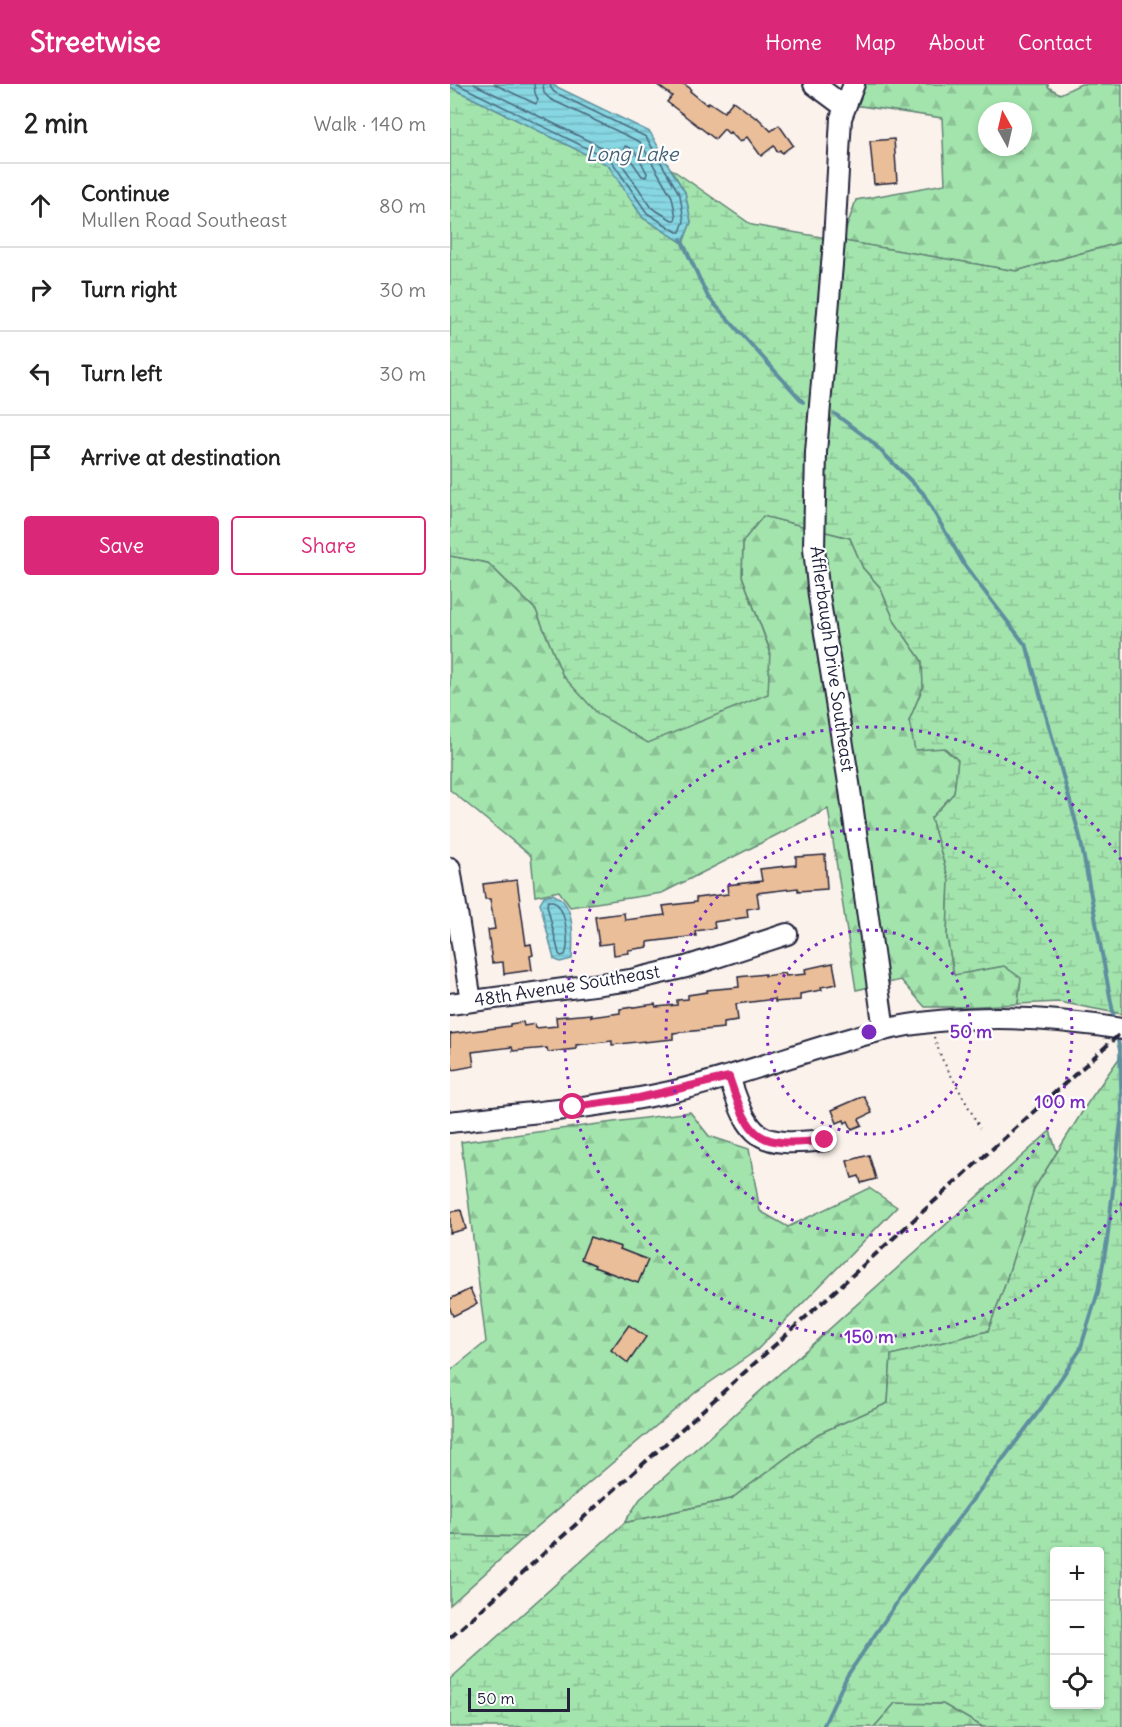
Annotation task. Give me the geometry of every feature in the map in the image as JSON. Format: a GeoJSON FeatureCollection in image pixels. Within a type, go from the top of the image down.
{"type":"FeatureCollection","features":[{"type":"Feature","properties":{"kind":"street"},"geometry":{"type":"LineString","coordinates":[[814,84],[845,108]]}},
{"type":"Feature","properties":{"kind":"street","name":"Afflerbaugh Drive Southeast"},"geometry":{"type":"LineString","coordinates":[[854,84],[841,118],[834,241],[816,452],[814,558],[884,1030]]}},
{"type":"Feature","properties":{"kind":"street"},"geometry":{"type":"LineString","coordinates":[[450,868],[471,1001]]}},
{"type":"Feature","properties":{"kind":"street","name":"48th Avenue Southeast"},"geometry":{"type":"LineString","coordinates":[[450,1004],[631,980],[686,967],[787,934]]}},
{"type":"Feature","properties":{"kind":"street"},"geometry":{"type":"LineString","coordinates":[[450,1122],[639,1098],[729,1077],[884,1030],[929,1023],[1009,1019],[1069,1022],[1122,1029]]}},
{"type":"Feature","properties":{"kind":"street"},"geometry":{"type":"LineString","coordinates":[[729,1077],[739,1108],[758,1135],[780,1142],[825,1140]]}},
{"type":"Feature","properties":{"kind":"path"},"geometry":{"type":"LineString","coordinates":[[929,1023],[942,1059],[980,1128]]}},
{"type":"Feature","properties":{"kind":"green space"},"geometry":{"type":"Polygon","coordinates":[[[855,84],[1048,84],[1048,87],[1060,94],[1081,84],[1122,84],[1122,242],[1016,271],[842,241],[856,200],[945,184],[942,118],[854,105],[855,84]]]}},
{"type":"Feature","properties":{"kind":"green space"},"geometry":{"type":"Polygon","coordinates":[[[450,87],[608,165],[643,218],[683,243],[691,222],[685,192],[670,168],[752,225],[1016,271],[1122,242],[1122,1014],[1059,1002],[1018,1004],[1021,978],[1004,966],[954,975],[947,937],[949,880],[931,818],[954,793],[958,760],[945,748],[915,750],[909,721],[923,687],[922,661],[895,622],[880,587],[863,568],[850,538],[763,516],[743,541],[742,576],[770,651],[768,694],[648,743],[598,714],[563,676],[536,610],[488,563],[450,556],[450,87]]]}},
{"type":"Feature","properties":{"kind":"green space"},"geometry":{"type":"Polygon","coordinates":[[[763,516],[850,538],[863,568],[880,587],[895,622],[922,661],[923,687],[909,721],[958,760],[954,793],[931,818],[949,880],[947,937],[954,975],[1004,966],[1021,978],[1018,1004],[925,1007],[901,980],[856,990],[828,809],[662,893],[570,907],[559,891],[535,896],[531,856],[450,790],[450,556],[488,563],[536,610],[563,676],[770,650],[742,576],[743,541],[763,516]]]}},
{"type":"Feature","properties":{"kind":"green space"},"geometry":{"type":"Polygon","coordinates":[[[1122,1057],[1122,1727],[983,1727],[943,1704],[895,1703],[874,1727],[450,1727],[450,1679],[624,1523],[731,1499],[818,1434],[888,1403],[891,1355],[988,1331],[1005,1285],[1034,1189],[1089,1101],[1122,1057]]]}},
{"type":"Feature","properties":{"kind":"green space"},"geometry":{"type":"Polygon","coordinates":[[[690,1112],[709,1136],[749,1149],[760,1211],[788,1227],[869,1188],[897,1207],[757,1350],[696,1392],[525,1537],[450,1535],[450,1371],[486,1342],[461,1142],[690,1112]]]}},
{"type":"Feature","properties":{"kind":"green space"},"geometry":{"type":"Polygon","coordinates":[[[1050,1131],[1057,1152],[1034,1189],[1005,1285],[988,1331],[891,1355],[888,1403],[818,1434],[731,1499],[624,1523],[640,1499],[1050,1131]]]}},
{"type":"Feature","properties":{"kind":"green space"},"geometry":{"type":"Polygon","coordinates":[[[450,1535],[525,1537],[450,1605],[450,1535]]]}},
{"type":"Feature","properties":{"kind":"green space"},"geometry":{"type":"Polygon","coordinates":[[[895,1703],[943,1704],[983,1727],[874,1727],[895,1703]]]}},
{"type":"Feature","properties":{"kind":"water","name":"Long Lake"},"geometry":{"type":"Polygon","coordinates":[[[450,84],[551,84],[650,132],[685,192],[691,222],[683,243],[643,218],[608,165],[450,87],[450,84]]]}},
{"type":"Feature","properties":{"kind":"water"},"geometry":{"type":"Polygon","coordinates":[[[553,894],[566,904],[572,928],[572,959],[560,962],[554,959],[540,903],[544,896],[553,894]]]}},
{"type":"Feature","properties":{"kind":"building"},"geometry":{"type":"Polygon","coordinates":[[[656,84],[684,84],[707,105],[709,102],[724,112],[733,101],[757,117],[771,131],[779,125],[793,145],[782,153],[780,150],[777,152],[774,146],[761,156],[747,137],[740,142],[724,129],[715,139],[667,102],[672,96],[656,84]]]}},
{"type":"Feature","properties":{"kind":"building"},"geometry":{"type":"Polygon","coordinates":[[[894,139],[897,182],[874,184],[870,141],[894,139]]]}},
{"type":"Feature","properties":{"kind":"building"},"geometry":{"type":"Polygon","coordinates":[[[825,855],[827,889],[798,891],[798,888],[757,893],[759,907],[747,909],[748,917],[714,922],[715,928],[695,931],[696,936],[648,942],[648,947],[628,950],[629,953],[614,955],[613,943],[599,945],[595,917],[624,913],[625,920],[665,915],[663,906],[696,902],[696,898],[728,894],[727,885],[762,881],[760,869],[796,865],[796,857],[825,855]]]}},
{"type":"Feature","properties":{"kind":"building"},"geometry":{"type":"Polygon","coordinates":[[[517,880],[526,945],[531,944],[533,955],[530,956],[532,970],[504,974],[503,962],[492,963],[488,930],[495,929],[490,899],[485,899],[483,884],[517,880]]]}},
{"type":"Feature","properties":{"kind":"building"},"geometry":{"type":"Polygon","coordinates":[[[833,963],[837,984],[821,987],[822,990],[800,994],[800,1000],[775,1002],[775,999],[736,1004],[738,1020],[724,1022],[724,1028],[673,1033],[673,1039],[612,1045],[612,1041],[576,1045],[576,1049],[548,1052],[547,1048],[513,1051],[512,1047],[472,1052],[474,1066],[453,1070],[450,1057],[450,1034],[510,1026],[510,1024],[523,1022],[524,1026],[535,1024],[536,1028],[557,1026],[556,1017],[591,1014],[591,1017],[620,1013],[620,1009],[655,1004],[656,1007],[677,1005],[677,1000],[688,999],[688,995],[707,992],[707,990],[739,987],[738,977],[785,973],[786,976],[806,974],[805,969],[833,963]]]}},
{"type":"Feature","properties":{"kind":"building"},"geometry":{"type":"Polygon","coordinates":[[[864,1096],[872,1113],[859,1119],[862,1125],[852,1129],[848,1121],[837,1123],[832,1110],[864,1096]]]}},
{"type":"Feature","properties":{"kind":"building"},"geometry":{"type":"Polygon","coordinates":[[[869,1155],[876,1179],[861,1183],[859,1176],[852,1178],[847,1161],[869,1155]]]}},
{"type":"Feature","properties":{"kind":"building"},"geometry":{"type":"Polygon","coordinates":[[[461,1210],[466,1229],[450,1233],[450,1212],[461,1210]]]}},
{"type":"Feature","properties":{"kind":"building"},"geometry":{"type":"Polygon","coordinates":[[[590,1237],[621,1247],[620,1249],[648,1260],[638,1283],[594,1267],[595,1265],[581,1259],[590,1237]]]}},
{"type":"Feature","properties":{"kind":"building"},"geometry":{"type":"Polygon","coordinates":[[[470,1289],[477,1304],[453,1316],[450,1299],[470,1289]]]}},
{"type":"Feature","properties":{"kind":"building"},"geometry":{"type":"Polygon","coordinates":[[[629,1325],[646,1337],[628,1363],[611,1350],[629,1325]]]}},
{"type":"Feature","properties":{"kind":"waterway"},"geometry":{"type":"LineString","coordinates":[[681,239],[708,297],[803,402]]}},
{"type":"Feature","properties":{"kind":"waterway"},"geometry":{"type":"LineString","coordinates":[[835,414],[871,441],[923,493],[965,566],[1027,647],[1080,837],[1115,1023]]}},
{"type":"Feature","properties":{"kind":"waterway"},"geometry":{"type":"LineString","coordinates":[[823,1727],[847,1676],[908,1586],[1042,1407],[1080,1350],[1098,1292],[1107,1241],[1122,1112],[1120,1050],[1117,1036]]}},
{"type":"Feature","properties":{"kind":"railway"},"geometry":{"type":"LineString","coordinates":[[450,1638],[1122,1032]]}},
{"type":"Feature","properties":{"kind":"route"},"geometry":{"type":"LineString","coordinates":[[573,1107],[639,1098],[729,1077],[739,1108],[758,1135],[780,1142],[825,1140]]}}]}
